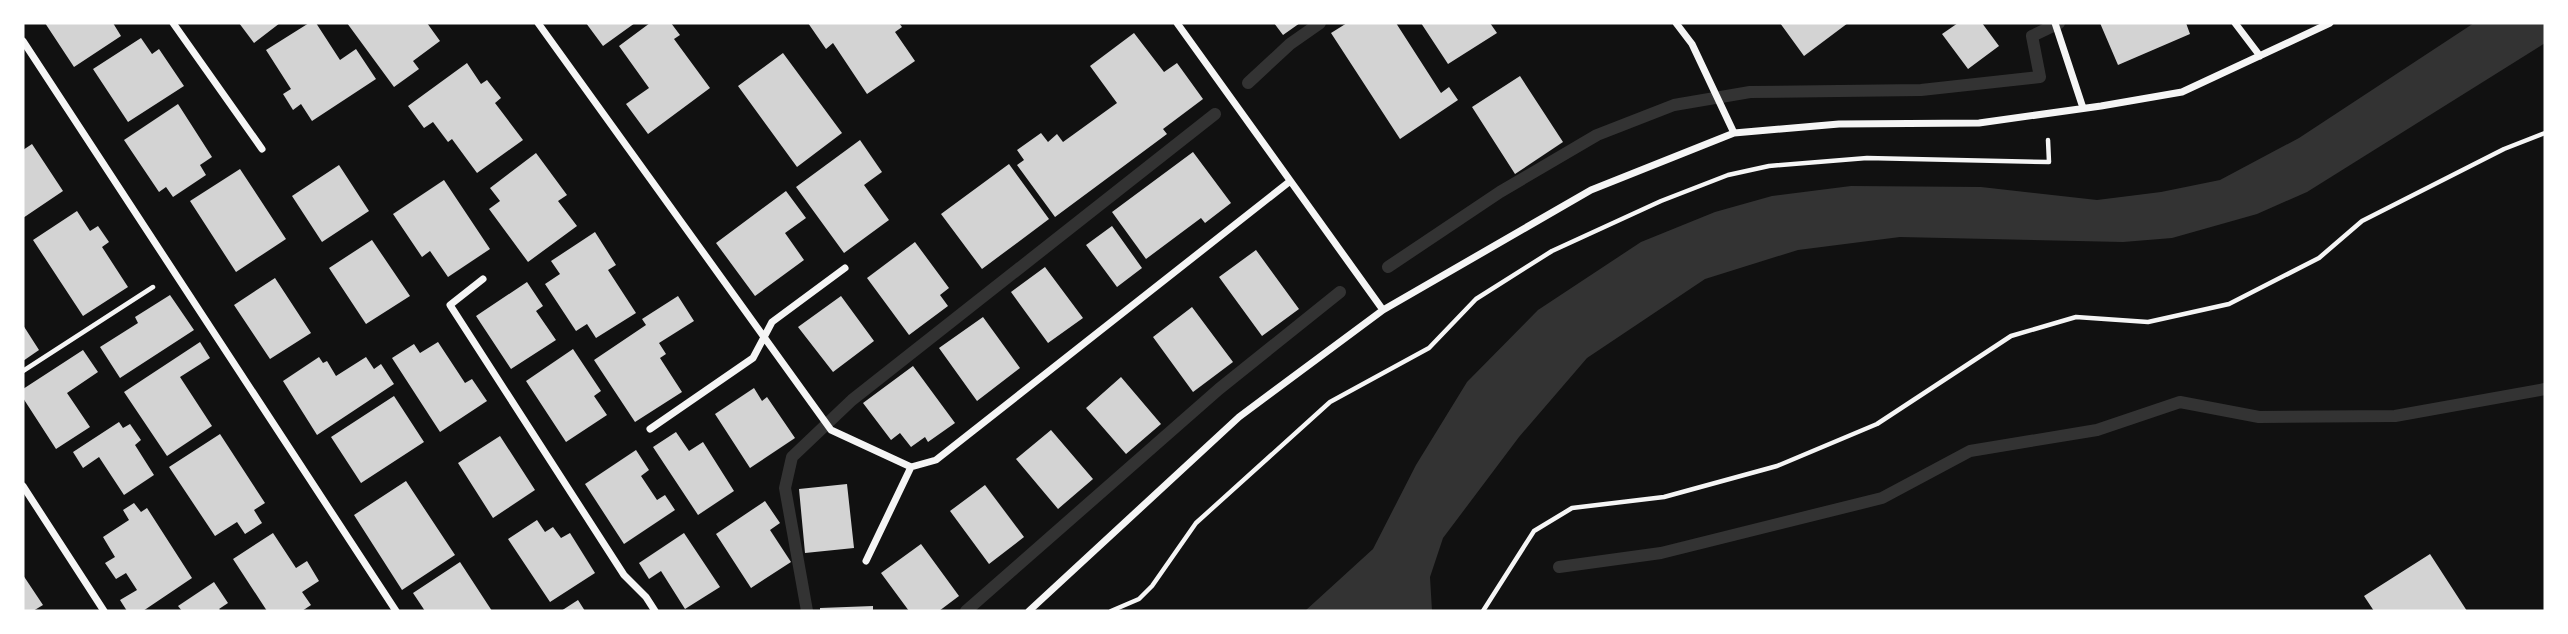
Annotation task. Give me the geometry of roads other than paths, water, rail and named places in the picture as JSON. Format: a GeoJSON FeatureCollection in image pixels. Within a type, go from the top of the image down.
{"type":"FeatureCollection","features":[{"type":"Feature","properties":{"kind":"street"},"geometry":{"type":"LineString","coordinates":[[173,23],[262,149]]}},
{"type":"Feature","properties":{"kind":"street"},"geometry":{"type":"LineString","coordinates":[[538,23],[831,430],[911,467],[936,460],[1289,182]]}},
{"type":"Feature","properties":{"kind":"street"},"geometry":{"type":"LineString","coordinates":[[1177,23],[1383,310]]}},
{"type":"Feature","properties":{"kind":"street"},"geometry":{"type":"LineString","coordinates":[[1676,23],[1692,44],[1734,133]]}},
{"type":"Feature","properties":{"kind":"street"},"geometry":{"type":"LineString","coordinates":[[2055,23],[2083,108]]}},
{"type":"Feature","properties":{"kind":"street"},"geometry":{"type":"LineString","coordinates":[[2235,23],[2260,56]]}},
{"type":"Feature","properties":{"kind":"street"},"geometry":{"type":"LineString","coordinates":[[1030,611],[1239,417],[1383,310],[1591,190],[1734,133],[1839,124],[1979,123],[2182,92],[2330,23]]}},
{"type":"Feature","properties":{"kind":"street"},"geometry":{"type":"LineString","coordinates":[[23,41],[396,611]]}},
{"type":"Feature","properties":{"kind":"street"},"geometry":{"type":"LineString","coordinates":[[650,429],[753,358],[772,321],[845,268]]}},
{"type":"Feature","properties":{"kind":"street"},"geometry":{"type":"LineString","coordinates":[[483,279],[450,305],[624,575],[646,597],[655,611]]}},
{"type":"Feature","properties":{"kind":"street"},"geometry":{"type":"LineString","coordinates":[[866,561],[911,467]]}},
{"type":"Feature","properties":{"kind":"street"},"geometry":{"type":"LineString","coordinates":[[23,486],[104,611]]}},
{"type":"Feature","properties":{"kind":"waterway"},"geometry":{"type":"LineString","coordinates":[[1248,83],[1290,44],[1320,23]]}},
{"type":"Feature","properties":{"kind":"waterway"},"geometry":{"type":"LineString","coordinates":[[1388,267],[1500,192],[1597,135],[1674,105],[1750,92],[1921,90],[2040,77],[2032,36],[2059,23]]}},
{"type":"Feature","properties":{"kind":"waterway"},"geometry":{"type":"LineString","coordinates":[[807,611],[785,488],[792,457],[852,400],[1215,114]]}},
{"type":"Feature","properties":{"kind":"waterway"},"geometry":{"type":"LineString","coordinates":[[966,611],[1219,389],[1340,292]]}},
{"type":"Feature","properties":{"kind":"waterway"},"geometry":{"type":"LineString","coordinates":[[1559,567],[1661,553],[1882,498],[1970,451],[2097,430],[2180,402],[2259,417],[2395,416],[2545,389]]}}]}
